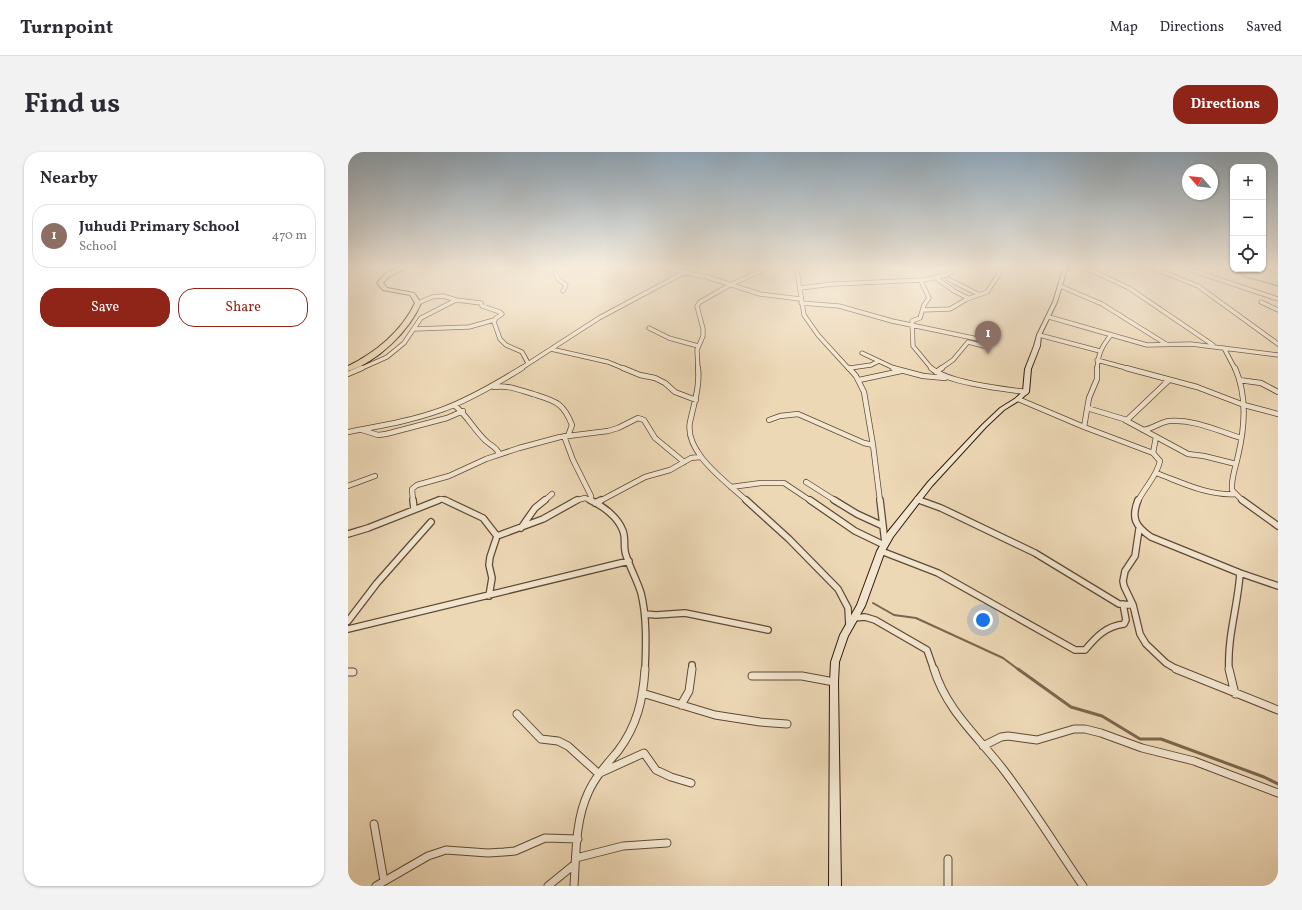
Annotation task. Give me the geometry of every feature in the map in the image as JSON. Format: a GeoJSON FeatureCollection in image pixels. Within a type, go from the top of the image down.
{"type":"FeatureCollection","features":[{"type":"Feature","properties":{"kind":"highway"},"geometry":{"type":"LineString","coordinates":[[348,369],[366,361],[380,351],[409,319],[418,303],[416,300]]}},
{"type":"Feature","properties":{"kind":"street"},"geometry":{"type":"LineString","coordinates":[[418,303],[425,300]]}},
{"type":"Feature","properties":{"kind":"street"},"geometry":{"type":"LineString","coordinates":[[348,374],[387,357],[404,343],[415,329],[421,318],[456,300]]}},
{"type":"Feature","properties":{"kind":"street"},"geometry":{"type":"LineString","coordinates":[[415,329],[469,327],[494,320],[501,315],[500,312],[482,306],[480,303],[459,300]]}},
{"type":"Feature","properties":{"kind":"street"},"geometry":{"type":"LineString","coordinates":[[348,432],[412,419],[454,405],[490,388],[605,315],[632,300]]}},
{"type":"Feature","properties":{"kind":"street"},"geometry":{"type":"LineString","coordinates":[[703,300],[697,306],[703,336],[698,346],[697,359],[699,384],[696,400],[690,416],[688,432],[690,440],[700,457],[789,539],[838,589],[848,608],[850,623],[844,635],[835,662],[834,682],[835,886]]}},
{"type":"Feature","properties":{"kind":"street"},"geometry":{"type":"LineString","coordinates":[[796,300],[833,305],[871,314],[892,322],[978,339]]}},
{"type":"Feature","properties":{"kind":"street"},"geometry":{"type":"LineString","coordinates":[[928,300],[920,318],[912,321],[913,346],[925,362],[936,372],[952,378],[993,388],[1026,392]]}},
{"type":"Feature","properties":{"kind":"street"},"geometry":{"type":"LineString","coordinates":[[923,310],[950,309],[964,300]]}},
{"type":"Feature","properties":{"kind":"street"},"geometry":{"type":"LineString","coordinates":[[844,635],[863,599],[883,546],[917,499],[996,414],[1026,392],[1028,369],[1037,346],[1039,335],[1049,317],[1055,300]]}},
{"type":"Feature","properties":{"kind":"street"},"geometry":{"type":"LineString","coordinates":[[1095,300],[1109,307],[1166,344]]}},
{"type":"Feature","properties":{"kind":"street"},"geometry":{"type":"LineString","coordinates":[[1146,300],[1216,347]]}},
{"type":"Feature","properties":{"kind":"street"},"geometry":{"type":"LineString","coordinates":[[1218,300],[1278,344]]}},
{"type":"Feature","properties":{"kind":"street"},"geometry":{"type":"LineString","coordinates":[[800,301],[802,312],[810,324],[850,368],[859,380],[864,392],[873,445],[883,526],[883,546]]}},
{"type":"Feature","properties":{"kind":"street"},"geometry":{"type":"LineString","coordinates":[[1261,302],[1278,310]]}},
{"type":"Feature","properties":{"kind":"street"},"geometry":{"type":"LineString","coordinates":[[1049,317],[1147,345],[1183,343],[1278,355]]}},
{"type":"Feature","properties":{"kind":"street"},"geometry":{"type":"LineString","coordinates":[[494,320],[500,339],[506,344],[522,352],[528,363]]}},
{"type":"Feature","properties":{"kind":"street"},"geometry":{"type":"LineString","coordinates":[[649,328],[669,338],[698,346]]}},
{"type":"Feature","properties":{"kind":"street"},"geometry":{"type":"LineString","coordinates":[[1039,335],[1100,351]]}},
{"type":"Feature","properties":{"kind":"street"},"geometry":{"type":"LineString","coordinates":[[1084,427],[1089,396],[1097,379],[1100,351],[1110,335]]}},
{"type":"Feature","properties":{"kind":"street"},"geometry":{"type":"LineString","coordinates":[[936,372],[953,360],[968,342],[984,346]]}},
{"type":"Feature","properties":{"kind":"street"},"geometry":{"type":"LineString","coordinates":[[1224,348],[1232,362],[1239,380],[1244,405],[1242,438],[1231,484],[1232,490],[1278,526]]}},
{"type":"Feature","properties":{"kind":"street"},"geometry":{"type":"LineString","coordinates":[[552,349],[608,362],[640,375],[656,378],[665,383],[675,392],[696,400]]}},
{"type":"Feature","properties":{"kind":"street"},"geometry":{"type":"LineString","coordinates":[[862,353],[902,371],[927,378],[952,378]]}},
{"type":"Feature","properties":{"kind":"street"},"geometry":{"type":"LineString","coordinates":[[1098,360],[1206,390],[1244,405],[1278,414]]}},
{"type":"Feature","properties":{"kind":"street"},"geometry":{"type":"LineString","coordinates":[[850,368],[871,365],[879,361]]}},
{"type":"Feature","properties":{"kind":"street"},"geometry":{"type":"LineString","coordinates":[[859,380],[902,371]]}},
{"type":"Feature","properties":{"kind":"street"},"geometry":{"type":"LineString","coordinates":[[1125,420],[1169,380]]}},
{"type":"Feature","properties":{"kind":"street"},"geometry":{"type":"LineString","coordinates":[[1239,380],[1261,384],[1278,392]]}},
{"type":"Feature","properties":{"kind":"street"},"geometry":{"type":"LineString","coordinates":[[490,388],[509,386],[553,400],[564,410],[571,423],[571,428],[566,436],[573,460],[593,502]]}},
{"type":"Feature","properties":{"kind":"street"},"geometry":{"type":"LineString","coordinates":[[1018,399],[1084,427],[1153,453],[1160,460],[1160,466],[1143,492],[1137,506],[1135,516],[1139,529],[1148,536],[1240,574],[1278,586]]}},
{"type":"Feature","properties":{"kind":"street"},"geometry":{"type":"LineString","coordinates":[[454,405],[463,411],[479,434],[496,449],[499,454]]}},
{"type":"Feature","properties":{"kind":"street"},"geometry":{"type":"LineString","coordinates":[[1087,408],[1125,420],[1188,454],[1204,456],[1236,464]]}},
{"type":"Feature","properties":{"kind":"street"},"geometry":{"type":"LineString","coordinates":[[360,430],[378,435],[386,434],[447,418],[463,411]]}},
{"type":"Feature","properties":{"kind":"street"},"geometry":{"type":"LineString","coordinates":[[769,420],[780,416],[798,414],[864,443],[873,445]]}},
{"type":"Feature","properties":{"kind":"street"},"geometry":{"type":"LineString","coordinates":[[414,509],[412,489],[414,487],[449,476],[499,454],[538,442],[566,436],[608,431],[641,418],[646,422],[655,438],[684,462]]}},
{"type":"Feature","properties":{"kind":"street"},"geometry":{"type":"LineString","coordinates":[[1142,430],[1155,428],[1164,422],[1175,421],[1203,425],[1242,438]]}},
{"type":"Feature","properties":{"kind":"street"},"geometry":{"type":"LineString","coordinates":[[1153,453],[1156,437]]}},
{"type":"Feature","properties":{"kind":"street"},"geometry":{"type":"LineString","coordinates":[[593,502],[645,477],[670,470],[691,458],[700,457]]}},
{"type":"Feature","properties":{"kind":"street"},"geometry":{"type":"LineString","coordinates":[[1156,473],[1206,491],[1224,495],[1236,494]]}},
{"type":"Feature","properties":{"kind":"street"},"geometry":{"type":"LineString","coordinates":[[348,486],[376,476]]}},
{"type":"Feature","properties":{"kind":"street"},"geometry":{"type":"LineString","coordinates":[[731,487],[767,482],[784,483],[855,531],[938,573],[1075,650],[1085,650],[1094,638],[1103,631],[1114,626],[1124,624],[1126,620],[1123,604]]}},
{"type":"Feature","properties":{"kind":"street"},"geometry":{"type":"LineString","coordinates":[[806,482],[857,514],[883,526]]}},
{"type":"Feature","properties":{"kind":"street"},"geometry":{"type":"LineString","coordinates":[[520,528],[535,508],[552,494]]}},
{"type":"Feature","properties":{"kind":"street"},"geometry":{"type":"LineString","coordinates":[[497,536],[548,516],[578,499],[585,498],[593,502],[612,515],[619,523],[624,536],[625,553],[640,592],[645,614],[642,693],[637,718],[634,725],[589,789],[584,803],[578,839],[574,886]]}},
{"type":"Feature","properties":{"kind":"street"},"geometry":{"type":"LineString","coordinates":[[348,534],[368,528],[441,499],[447,500],[483,518],[497,536]]}},
{"type":"Feature","properties":{"kind":"street"},"geometry":{"type":"LineString","coordinates":[[917,499],[941,508],[1035,553],[1116,602],[1133,605]]}},
{"type":"Feature","properties":{"kind":"street"},"geometry":{"type":"LineString","coordinates":[[348,621],[377,583],[431,522]]}},
{"type":"Feature","properties":{"kind":"street"},"geometry":{"type":"LineString","coordinates":[[1139,529],[1134,556],[1125,571],[1123,581],[1133,605],[1140,634],[1146,644],[1166,663],[1179,670],[1278,710]]}},
{"type":"Feature","properties":{"kind":"street"},"geometry":{"type":"LineString","coordinates":[[489,596],[492,578],[489,565],[490,557],[497,536]]}},
{"type":"Feature","properties":{"kind":"street"},"geometry":{"type":"LineString","coordinates":[[348,629],[629,561]]}},
{"type":"Feature","properties":{"kind":"street"},"geometry":{"type":"LineString","coordinates":[[1236,694],[1228,669],[1228,658],[1232,627],[1238,601],[1240,574]]}},
{"type":"Feature","properties":{"kind":"street"},"geometry":{"type":"LineString","coordinates":[[645,614],[656,615],[685,613],[768,630]]}},
{"type":"Feature","properties":{"kind":"street"},"geometry":{"type":"LineString","coordinates":[[853,618],[865,617],[875,620],[927,650],[930,654],[937,679],[946,701],[958,718],[1013,783],[1084,886]]}},
{"type":"Feature","properties":{"kind":"street"},"geometry":{"type":"LineString","coordinates":[[681,706],[689,694],[692,665]]}},
{"type":"Feature","properties":{"kind":"street"},"geometry":{"type":"LineString","coordinates":[[752,676],[802,676],[834,682]]}},
{"type":"Feature","properties":{"kind":"street"},"geometry":{"type":"LineString","coordinates":[[642,693],[708,714],[741,720],[787,724]]}},
{"type":"Feature","properties":{"kind":"street"},"geometry":{"type":"LineString","coordinates":[[517,714],[541,739],[546,741],[562,742],[599,774]]}},
{"type":"Feature","properties":{"kind":"street"},"geometry":{"type":"LineString","coordinates":[[983,746],[992,740],[1008,736],[1037,740],[1068,730],[1085,729],[1101,733],[1142,748],[1194,761],[1278,793]]}},
{"type":"Feature","properties":{"kind":"street"},"geometry":{"type":"LineString","coordinates":[[599,774],[639,754],[644,754],[649,757],[654,768],[660,772],[691,783]]}},
{"type":"Feature","properties":{"kind":"street"},"geometry":{"type":"LineString","coordinates":[[374,824],[384,881]]}},
{"type":"Feature","properties":{"kind":"street"},"geometry":{"type":"LineString","coordinates":[[376,886],[428,856],[446,850],[488,853],[504,852],[514,851],[545,838],[578,839]]}},
{"type":"Feature","properties":{"kind":"street"},"geometry":{"type":"LineString","coordinates":[[548,886],[576,861],[623,846],[667,843]]}},
{"type":"Feature","properties":{"kind":"street"},"geometry":{"type":"LineString","coordinates":[[948,860],[948,886]]}},
{"type":"Feature","properties":{"kind":"waterway"},"geometry":{"type":"LineString","coordinates":[[873,603],[894,615],[916,618],[1003,658],[1019,670]]}},
{"type":"Feature","properties":{"kind":"waterway"},"geometry":{"type":"LineString","coordinates":[[1018,669],[1071,707],[1102,716],[1140,739],[1161,739],[1264,777],[1278,784]]}},
{"type":"Feature","properties":{"kind":"place","name":"Juhudi Primary School"},"geometry":{"type":"Point","coordinates":[988,354]}}]}
